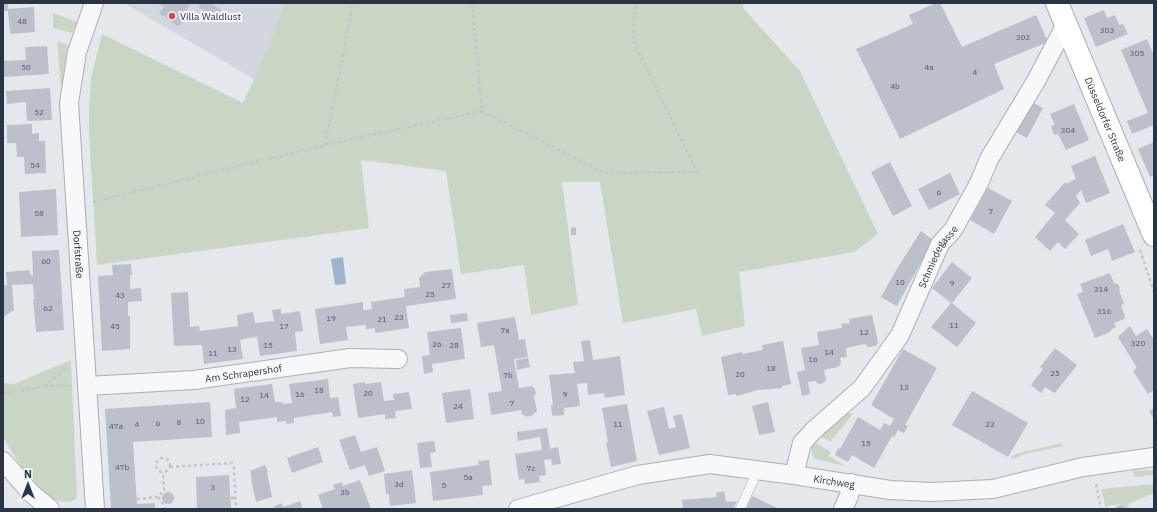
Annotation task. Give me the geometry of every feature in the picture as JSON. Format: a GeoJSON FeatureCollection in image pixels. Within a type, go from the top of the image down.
{"type":"FeatureCollection","features":[{"type":"Feature","properties":{"kind":"main road","name":"Düsseldorfer Straße"},"geometry":{"type":"LineString","coordinates":[[1058,3],[1154,235]]}},
{"type":"Feature","properties":{"kind":"street","name":"Dorfstraße"},"geometry":{"type":"LineString","coordinates":[[94,3],[77,52],[70,103],[75,205],[95,509]]}},
{"type":"Feature","properties":{"kind":"street","name":"Schmiedegasse"},"geometry":{"type":"LineString","coordinates":[[794,475],[802,443],[814,430],[862,388],[900,335],[940,244],[953,230],[979,183],[989,159],[1036,81],[1066,24]]}},
{"type":"Feature","properties":{"kind":"street","name":"Am Schrapershof"},"geometry":{"type":"LineString","coordinates":[[88,386],[194,380],[350,358],[398,359]]}},
{"type":"Feature","properties":{"kind":"street","name":"Kirchweg"},"geometry":{"type":"LineString","coordinates":[[521,508],[638,475],[710,464],[851,483],[890,490],[931,492],[993,489],[1092,466],[1154,457]]}},
{"type":"Feature","properties":{"kind":"street"},"geometry":{"type":"LineString","coordinates":[[3,461],[31,493],[50,509]]}},
{"type":"Feature","properties":{"kind":"street"},"geometry":{"type":"LineString","coordinates":[[843,509],[849,496],[851,483]]}},
{"type":"Feature","properties":{"kind":"lane"},"geometry":{"type":"LineString","coordinates":[[740,509],[753,481],[755,470]]}},
{"type":"Feature","properties":{"kind":"path"},"geometry":{"type":"LineString","coordinates":[[325,145],[353,3]]}},
{"type":"Feature","properties":{"kind":"path"},"geometry":{"type":"LineString","coordinates":[[472,3],[482,111]]}},
{"type":"Feature","properties":{"kind":"path"},"geometry":{"type":"LineString","coordinates":[[75,205],[325,145],[482,111],[604,173],[697,172],[634,40],[636,3]]}},
{"type":"Feature","properties":{"kind":"path"},"geometry":{"type":"LineString","coordinates":[[45,386],[85,351]]}},
{"type":"Feature","properties":{"kind":"path"},"geometry":{"type":"LineString","coordinates":[[3,393],[45,386],[88,386]]}},
{"type":"Feature","properties":{"kind":"path"},"geometry":{"type":"LineString","coordinates":[[170,467],[169,462],[166,459],[161,458],[157,461],[156,468],[163,472],[167,471],[170,467],[232,464],[234,468],[236,509]]}},
{"type":"Feature","properties":{"kind":"path"},"geometry":{"type":"LineString","coordinates":[[1092,466],[1101,509]]}},
{"type":"Feature","properties":{"kind":"path"},"geometry":{"type":"LineString","coordinates":[[137,499],[158,497],[164,490],[163,472]]}},
{"type":"Feature","properties":{"kind":"path"},"geometry":{"type":"LineString","coordinates":[[158,497],[165,509]]}},
{"type":"Feature","properties":{"kind":"path"},"geometry":{"type":"LineString","coordinates":[[231,498],[236,498]]}},
{"type":"Feature","properties":{"kind":"shaded area"},"geometry":{"type":"Polygon","coordinates":[[[124,3],[285,3],[254,79],[124,3]]]}},
{"type":"Feature","properties":{"kind":"green space"},"geometry":{"type":"Polygon","coordinates":[[[285,3],[744,3],[743,8],[800,71],[878,234],[854,252],[739,272],[745,326],[702,336],[696,309],[623,323],[600,182],[562,182],[578,305],[531,315],[524,265],[461,274],[446,171],[361,160],[369,228],[97,265],[89,133],[89,107],[91,78],[102,34],[243,103],[285,3]]]}},
{"type":"Feature","properties":{"kind":"green space"},"geometry":{"type":"Polygon","coordinates":[[[53,13],[77,22],[72,33],[53,28],[53,13]]]}},
{"type":"Feature","properties":{"kind":"green space"},"geometry":{"type":"Polygon","coordinates":[[[57,41],[68,45],[61,88],[57,41]]]}},
{"type":"Feature","properties":{"kind":"green space"},"geometry":{"type":"Polygon","coordinates":[[[71,360],[77,498],[70,502],[58,501],[40,492],[22,469],[3,437],[3,383],[14,384],[71,360]]]}},
{"type":"Feature","properties":{"kind":"green space"},"geometry":{"type":"Polygon","coordinates":[[[847,412],[853,414],[830,442],[817,435],[847,412]]]}},
{"type":"Feature","properties":{"kind":"green space"},"geometry":{"type":"Polygon","coordinates":[[[1062,443],[1063,446],[1029,453],[1012,459],[1011,456],[1019,453],[1062,443]]]}},
{"type":"Feature","properties":{"kind":"green space"},"geometry":{"type":"Polygon","coordinates":[[[812,444],[817,444],[831,452],[829,456],[845,466],[815,459],[811,448],[812,444]]]}},
{"type":"Feature","properties":{"kind":"green space"},"geometry":{"type":"Polygon","coordinates":[[[1154,470],[1154,475],[1134,477],[1133,471],[1154,470]]]}},
{"type":"Feature","properties":{"kind":"green space"},"geometry":{"type":"Polygon","coordinates":[[[1154,484],[1154,493],[1128,504],[1130,509],[1125,509],[1123,504],[1107,506],[1106,509],[1101,489],[1154,484]]]}},
{"type":"Feature","properties":{"kind":"water"},"geometry":{"type":"Polygon","coordinates":[[[343,257],[346,284],[335,285],[331,259],[343,257]]]}},
{"type":"Feature","properties":{"kind":"building"},"geometry":{"type":"Polygon","coordinates":[[[3,3],[8,3],[8,9],[34,7],[35,32],[10,34],[8,11],[3,11],[3,3]]]}},
{"type":"Feature","properties":{"kind":"building","name":"Villa Waldlust"},"geometry":{"type":"Polygon","coordinates":[[[158,3],[191,3],[181,18],[183,19],[183,22],[178,26],[159,13],[164,7],[158,3]]]}},
{"type":"Feature","properties":{"kind":"building"},"geometry":{"type":"Polygon","coordinates":[[[197,3],[211,3],[221,10],[215,19],[199,7],[200,5],[197,3]]]}},
{"type":"Feature","properties":{"kind":"building"},"geometry":{"type":"Polygon","coordinates":[[[936,3],[940,3],[962,47],[1036,15],[1048,42],[994,64],[1004,89],[900,139],[856,49],[913,24],[909,15],[936,3]]]}},
{"type":"Feature","properties":{"kind":"building"},"geometry":{"type":"Polygon","coordinates":[[[1104,10],[1107,18],[1115,15],[1119,25],[1123,24],[1128,34],[1096,47],[1084,18],[1104,10]]]}},
{"type":"Feature","properties":{"kind":"building"},"geometry":{"type":"Polygon","coordinates":[[[1147,39],[1154,56],[1154,125],[1132,134],[1127,121],[1148,113],[1121,50],[1147,39]]]}},
{"type":"Feature","properties":{"kind":"building"},"geometry":{"type":"Polygon","coordinates":[[[47,46],[49,74],[3,77],[3,61],[26,60],[25,47],[47,46]]]}},
{"type":"Feature","properties":{"kind":"building"},"geometry":{"type":"Polygon","coordinates":[[[50,88],[52,120],[27,121],[26,102],[7,104],[6,91],[50,88]]]}},
{"type":"Feature","properties":{"kind":"building"},"geometry":{"type":"Polygon","coordinates":[[[1030,101],[1043,108],[1027,138],[1014,131],[1030,101]]]}},
{"type":"Feature","properties":{"kind":"building"},"geometry":{"type":"Polygon","coordinates":[[[1074,104],[1089,140],[1066,150],[1058,134],[1054,135],[1051,126],[1055,125],[1050,114],[1074,104]]]}},
{"type":"Feature","properties":{"kind":"building"},"geometry":{"type":"Polygon","coordinates":[[[32,124],[32,134],[39,133],[39,141],[45,141],[46,173],[25,174],[24,157],[17,157],[16,143],[7,143],[7,125],[32,124]]]}},
{"type":"Feature","properties":{"kind":"building"},"geometry":{"type":"Polygon","coordinates":[[[1154,142],[1154,175],[1150,177],[1138,149],[1154,142]]]}},
{"type":"Feature","properties":{"kind":"building"},"geometry":{"type":"Polygon","coordinates":[[[1095,156],[1110,193],[1086,203],[1081,190],[1076,196],[1080,203],[1065,220],[1079,234],[1065,249],[1058,242],[1050,251],[1035,237],[1055,213],[1045,205],[1065,182],[1066,184],[1076,179],[1071,166],[1095,156]]]}},
{"type":"Feature","properties":{"kind":"building"},"geometry":{"type":"Polygon","coordinates":[[[890,162],[912,206],[893,216],[871,172],[890,162]]]}},
{"type":"Feature","properties":{"kind":"building"},"geometry":{"type":"Polygon","coordinates":[[[950,173],[960,194],[929,210],[918,189],[950,173]]]}},
{"type":"Feature","properties":{"kind":"building"},"geometry":{"type":"Polygon","coordinates":[[[988,188],[1012,201],[994,234],[970,220],[988,188]]]}},
{"type":"Feature","properties":{"kind":"building"},"geometry":{"type":"Polygon","coordinates":[[[56,189],[58,235],[21,237],[19,192],[56,189]]]}},
{"type":"Feature","properties":{"kind":"building"},"geometry":{"type":"Polygon","coordinates":[[[1123,224],[1135,252],[1112,261],[1108,249],[1091,256],[1085,240],[1123,224]]]}},
{"type":"Feature","properties":{"kind":"building"},"geometry":{"type":"Polygon","coordinates":[[[576,227],[576,235],[571,235],[571,228],[576,227]]]}},
{"type":"Feature","properties":{"kind":"building"},"geometry":{"type":"Polygon","coordinates":[[[921,231],[933,240],[897,306],[881,297],[921,231]]]}},
{"type":"Feature","properties":{"kind":"building"},"geometry":{"type":"Polygon","coordinates":[[[59,250],[64,330],[36,332],[33,284],[12,285],[14,310],[3,317],[3,285],[7,285],[6,272],[30,270],[30,275],[33,275],[32,251],[59,250]]]}},
{"type":"Feature","properties":{"kind":"building"},"geometry":{"type":"Polygon","coordinates":[[[952,262],[972,278],[952,303],[976,323],[957,347],[931,327],[951,303],[932,288],[952,262]]]}},
{"type":"Feature","properties":{"kind":"building"},"geometry":{"type":"Polygon","coordinates":[[[131,264],[132,275],[130,275],[130,289],[141,288],[142,301],[128,302],[128,316],[130,316],[130,349],[102,351],[98,276],[113,275],[112,265],[131,264]]]}},
{"type":"Feature","properties":{"kind":"building"},"geometry":{"type":"Polygon","coordinates":[[[452,269],[456,299],[406,306],[409,328],[375,333],[375,328],[366,329],[366,325],[346,327],[348,340],[320,344],[315,309],[363,302],[363,310],[372,309],[371,302],[405,297],[404,289],[420,287],[419,278],[425,272],[452,269]]]}},
{"type":"Feature","properties":{"kind":"building"},"geometry":{"type":"Polygon","coordinates":[[[1110,273],[1114,283],[1118,284],[1120,288],[1119,291],[1124,303],[1121,306],[1125,316],[1124,319],[1114,323],[1116,327],[1110,332],[1095,338],[1077,294],[1083,292],[1080,284],[1110,273]]]}},
{"type":"Feature","properties":{"kind":"building"},"geometry":{"type":"Polygon","coordinates":[[[188,292],[190,327],[199,326],[200,331],[238,326],[237,315],[253,312],[255,323],[274,321],[272,310],[281,309],[281,314],[300,311],[303,331],[295,332],[297,351],[260,356],[257,337],[249,338],[240,340],[243,359],[204,364],[202,345],[174,346],[171,293],[188,292]]]}},
{"type":"Feature","properties":{"kind":"building"},"geometry":{"type":"Polygon","coordinates":[[[467,313],[468,321],[451,323],[450,315],[467,313]]]}},
{"type":"Feature","properties":{"kind":"building"},"geometry":{"type":"Polygon","coordinates":[[[872,315],[878,342],[876,346],[868,347],[865,344],[846,348],[847,357],[840,358],[841,364],[838,367],[824,370],[826,380],[823,383],[819,384],[815,381],[808,382],[810,394],[802,396],[797,372],[805,370],[801,348],[819,345],[817,332],[842,328],[841,324],[850,323],[849,319],[872,315]]]}},
{"type":"Feature","properties":{"kind":"building"},"geometry":{"type":"Polygon","coordinates":[[[515,317],[519,340],[525,339],[528,357],[514,359],[519,388],[532,386],[535,389],[536,394],[534,396],[537,412],[527,417],[522,415],[521,410],[491,415],[488,393],[502,391],[494,345],[481,347],[477,323],[515,317]]]}},
{"type":"Feature","properties":{"kind":"building"},"geometry":{"type":"Polygon","coordinates":[[[1130,326],[1136,336],[1147,329],[1154,340],[1154,390],[1148,394],[1133,371],[1137,368],[1118,337],[1130,326]]]}},
{"type":"Feature","properties":{"kind":"building"},"geometry":{"type":"Polygon","coordinates":[[[461,328],[465,359],[432,364],[433,372],[424,374],[422,356],[430,355],[427,332],[461,328]]]}},
{"type":"Feature","properties":{"kind":"building"},"geometry":{"type":"Polygon","coordinates":[[[590,340],[593,360],[620,356],[625,395],[605,398],[604,393],[588,395],[587,383],[577,384],[580,406],[564,408],[564,415],[554,416],[552,415],[551,405],[553,405],[549,375],[575,373],[573,362],[584,361],[581,341],[590,340]]]}},
{"type":"Feature","properties":{"kind":"building"},"geometry":{"type":"Polygon","coordinates":[[[783,341],[791,384],[782,386],[782,388],[758,390],[737,396],[736,394],[728,395],[721,357],[742,352],[742,354],[763,350],[762,345],[783,341]]]}},
{"type":"Feature","properties":{"kind":"building"},"geometry":{"type":"Polygon","coordinates":[[[1055,348],[1077,365],[1055,393],[1045,387],[1041,393],[1031,385],[1043,369],[1040,367],[1055,348]]]}},
{"type":"Feature","properties":{"kind":"building"},"geometry":{"type":"Polygon","coordinates":[[[903,349],[937,368],[905,425],[908,426],[904,433],[898,430],[894,437],[892,436],[874,468],[852,455],[848,462],[835,455],[858,417],[880,430],[884,423],[890,426],[894,419],[871,405],[903,349]]]}},
{"type":"Feature","properties":{"kind":"building"},"geometry":{"type":"Polygon","coordinates":[[[528,358],[530,367],[517,370],[516,360],[528,358]]]}},
{"type":"Feature","properties":{"kind":"building"},"geometry":{"type":"Polygon","coordinates":[[[328,379],[330,398],[338,397],[341,416],[333,417],[332,412],[294,418],[294,423],[286,424],[286,421],[277,422],[277,417],[239,422],[240,433],[226,435],[225,410],[236,408],[234,389],[272,384],[275,402],[283,402],[283,404],[292,403],[289,384],[328,379]]]}},
{"type":"Feature","properties":{"kind":"building"},"geometry":{"type":"Polygon","coordinates":[[[365,382],[365,384],[381,382],[384,401],[394,400],[393,394],[409,392],[412,409],[395,411],[396,418],[385,419],[385,414],[358,418],[353,384],[365,382]]]}},
{"type":"Feature","properties":{"kind":"building"},"geometry":{"type":"Polygon","coordinates":[[[470,389],[474,419],[446,423],[442,393],[470,389]]]}},
{"type":"Feature","properties":{"kind":"building"},"geometry":{"type":"Polygon","coordinates":[[[972,391],[1028,423],[1008,457],[952,425],[972,391]]]}},
{"type":"Feature","properties":{"kind":"building"},"geometry":{"type":"Polygon","coordinates":[[[210,402],[212,437],[133,442],[137,504],[155,503],[155,509],[111,509],[105,409],[210,402]]]}},
{"type":"Feature","properties":{"kind":"building"},"geometry":{"type":"Polygon","coordinates":[[[768,402],[775,432],[759,435],[752,406],[768,402]]]}},
{"type":"Feature","properties":{"kind":"building"},"geometry":{"type":"Polygon","coordinates":[[[627,404],[637,461],[611,467],[602,408],[627,404]]]}},
{"type":"Feature","properties":{"kind":"building"},"geometry":{"type":"Polygon","coordinates":[[[664,407],[669,429],[676,427],[673,416],[682,414],[690,448],[659,455],[647,411],[664,407]]]}},
{"type":"Feature","properties":{"kind":"building"},"geometry":{"type":"Polygon","coordinates":[[[1154,408],[1154,419],[1149,411],[1154,408]]]}},
{"type":"Feature","properties":{"kind":"building"},"geometry":{"type":"Polygon","coordinates":[[[547,428],[550,449],[558,447],[561,464],[552,465],[551,459],[544,460],[546,475],[539,476],[540,482],[525,484],[524,479],[519,480],[515,454],[542,450],[540,437],[518,441],[517,432],[547,428]]]}},
{"type":"Feature","properties":{"kind":"building"},"geometry":{"type":"Polygon","coordinates":[[[355,435],[361,452],[377,447],[385,471],[369,476],[365,465],[350,470],[339,440],[355,435]]]}},
{"type":"Feature","properties":{"kind":"building"},"geometry":{"type":"Polygon","coordinates":[[[434,441],[436,452],[430,453],[432,467],[420,468],[417,443],[434,441]]]}},
{"type":"Feature","properties":{"kind":"building"},"geometry":{"type":"Polygon","coordinates":[[[318,447],[323,462],[292,473],[287,458],[318,447]]]}},
{"type":"Feature","properties":{"kind":"building"},"geometry":{"type":"Polygon","coordinates":[[[489,460],[492,485],[482,486],[483,495],[433,501],[430,472],[479,465],[478,461],[489,460]]]}},
{"type":"Feature","properties":{"kind":"building"},"geometry":{"type":"Polygon","coordinates":[[[265,465],[268,472],[272,497],[256,502],[250,471],[265,465]]]}},
{"type":"Feature","properties":{"kind":"building"},"geometry":{"type":"Polygon","coordinates":[[[412,470],[416,503],[390,506],[389,494],[386,494],[384,474],[412,470]]]}},
{"type":"Feature","properties":{"kind":"building"},"geometry":{"type":"Polygon","coordinates":[[[229,475],[231,509],[197,509],[196,477],[229,475]]]}},
{"type":"Feature","properties":{"kind":"building"},"geometry":{"type":"Polygon","coordinates":[[[360,480],[371,509],[323,509],[318,495],[335,489],[333,485],[342,482],[343,486],[360,480]]]}},
{"type":"Feature","properties":{"kind":"building"},"geometry":{"type":"Polygon","coordinates":[[[724,491],[726,502],[737,501],[733,509],[683,509],[682,500],[717,497],[716,493],[724,491]]]}},
{"type":"Feature","properties":{"kind":"building"},"geometry":{"type":"Polygon","coordinates":[[[170,492],[173,493],[173,503],[166,504],[163,503],[162,496],[163,493],[170,492]]]}},
{"type":"Feature","properties":{"kind":"building"},"geometry":{"type":"Polygon","coordinates":[[[752,496],[779,509],[746,509],[752,496]]]}},
{"type":"Feature","properties":{"kind":"building"},"geometry":{"type":"Polygon","coordinates":[[[300,501],[303,509],[274,509],[273,507],[281,503],[283,507],[300,501]]]}},
{"type":"Feature","properties":{"kind":"building"},"geometry":{"type":"Polygon","coordinates":[[[1123,504],[1125,509],[1116,509],[1116,507],[1123,504]]]}},
{"type":"Feature","properties":{"kind":"place","name":"Villa Waldlust"},"geometry":{"type":"Point","coordinates":[172,16]}}]}
